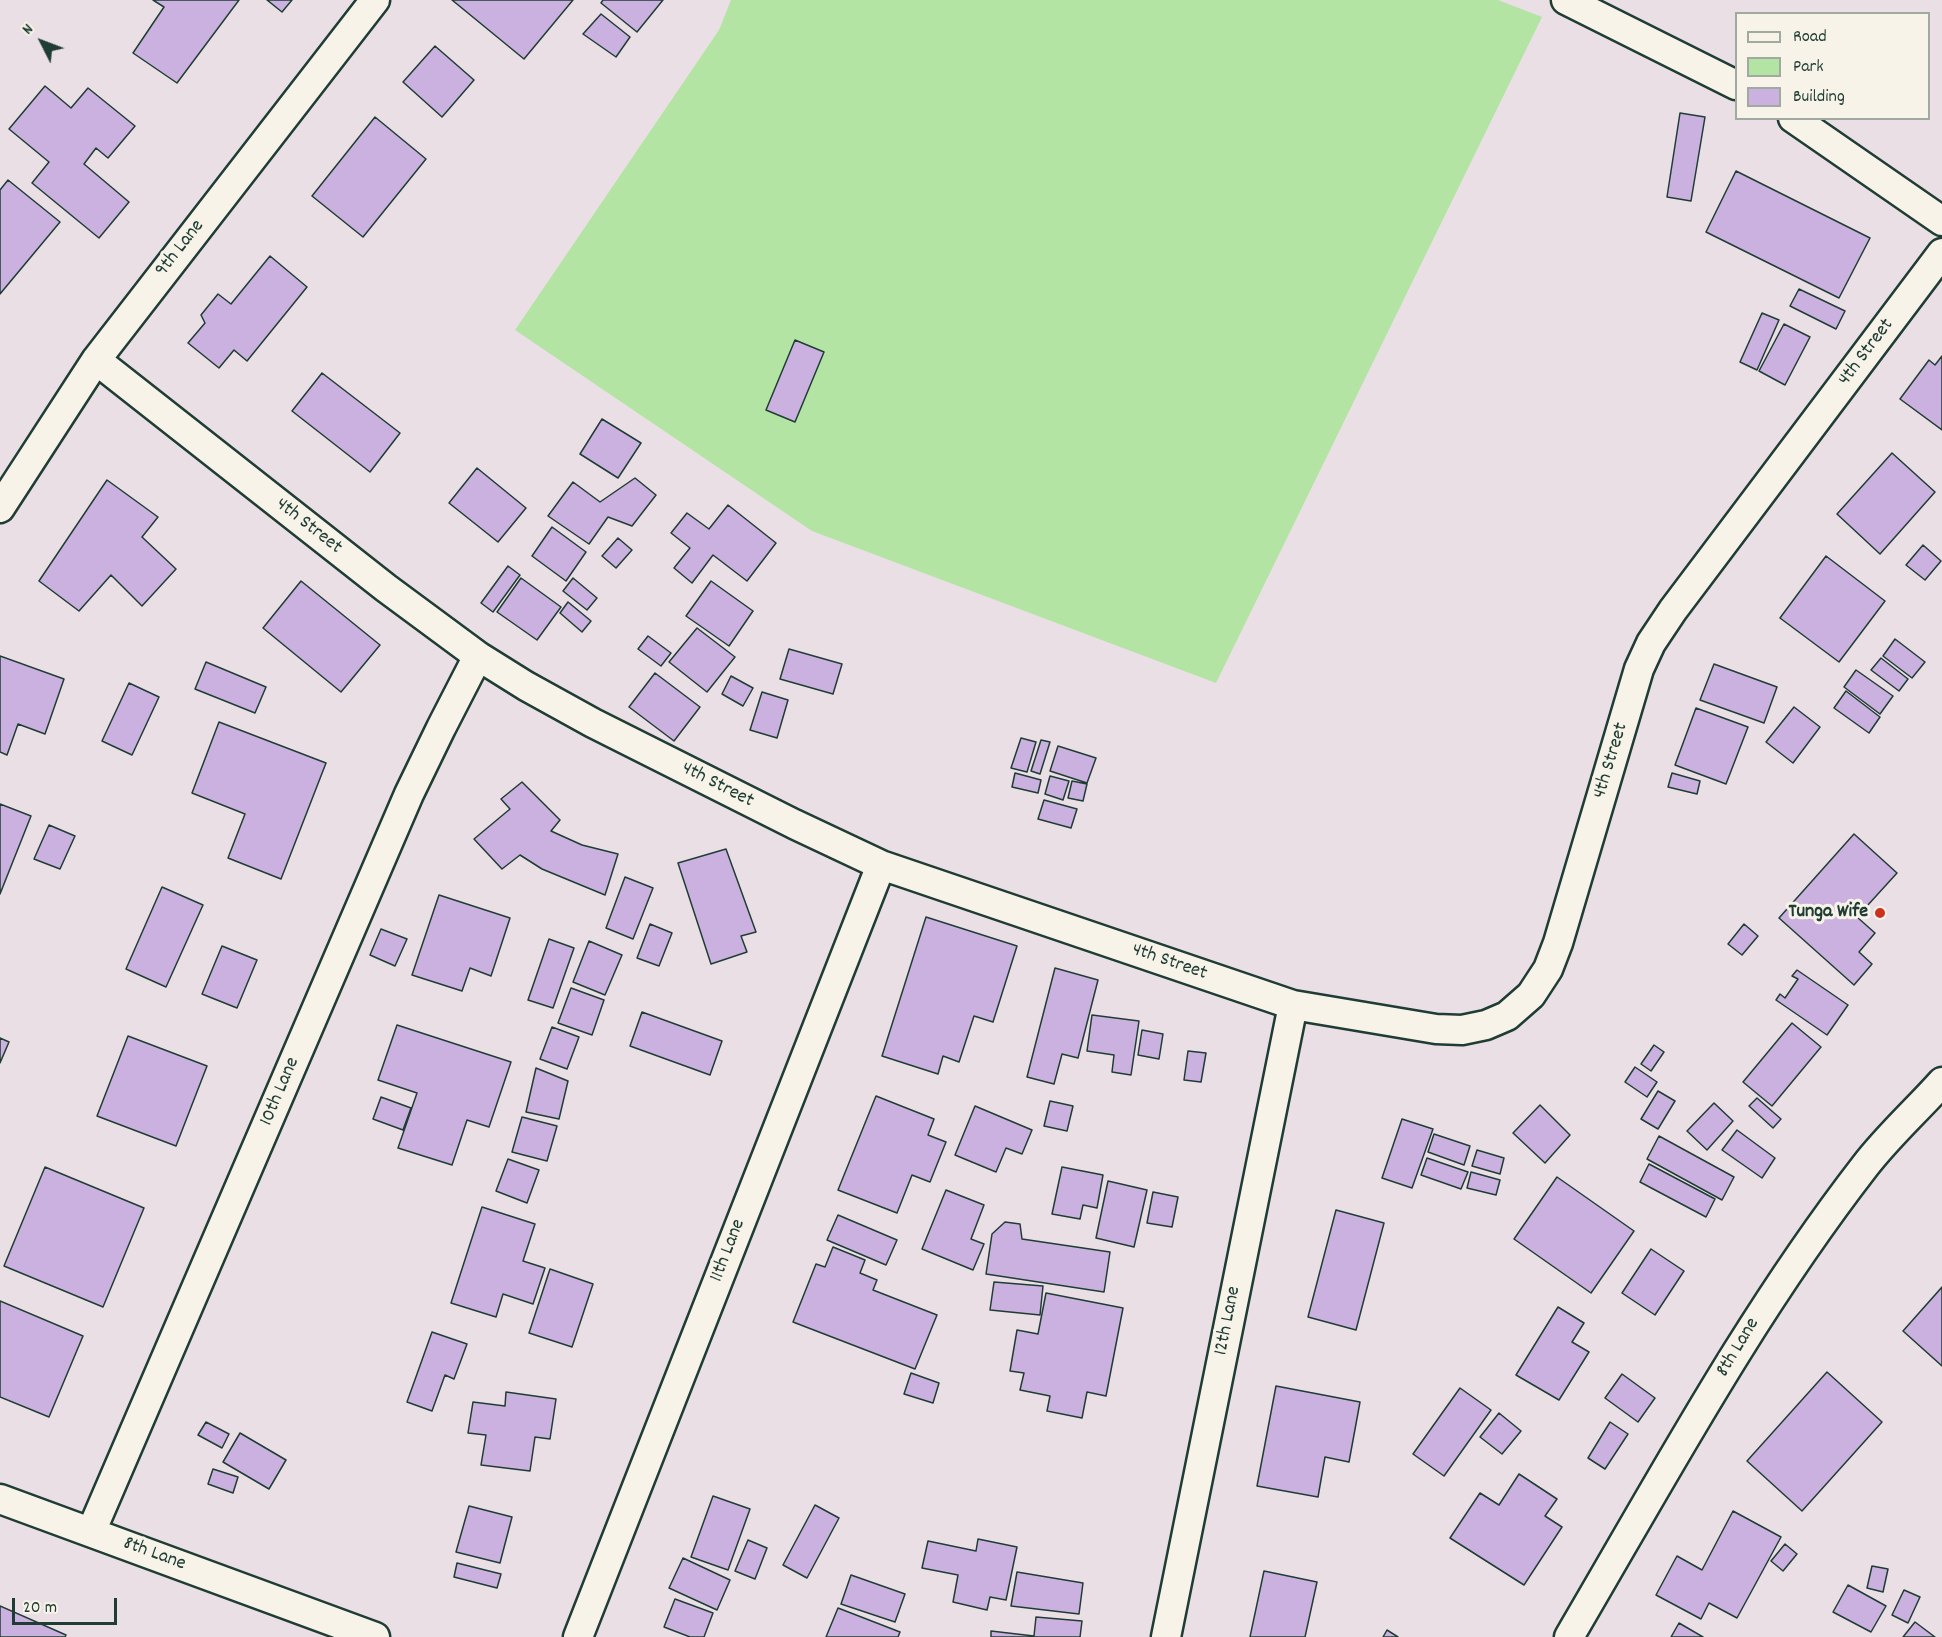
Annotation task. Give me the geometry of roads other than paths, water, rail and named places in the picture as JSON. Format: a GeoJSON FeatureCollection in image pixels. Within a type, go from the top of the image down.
{"type":"FeatureCollection","features":[{"type":"Feature","properties":{"kind":"street","name":"9th Lane"},"geometry":{"type":"LineString","coordinates":[[0,508],[96,360],[375,0]]}},
{"type":"Feature","properties":{"kind":"street"},"geometry":{"type":"LineString","coordinates":[[1566,0],[1735,84]]}},
{"type":"Feature","properties":{"kind":"street"},"geometry":{"type":"LineString","coordinates":[[1797,120],[1942,221]]}},
{"type":"Feature","properties":{"kind":"street","name":"4th Street"},"geometry":{"type":"LineString","coordinates":[[96,360],[386,588],[478,656],[593,723],[794,824],[880,864],[1293,1005],[1436,1029],[1462,1030],[1486,1025],[1507,1016],[1531,995],[1548,969],[1558,943],[1640,669],[1651,643],[1673,610],[1942,253]]}},
{"type":"Feature","properties":{"kind":"street","name":"10th Lane"},"geometry":{"type":"LineString","coordinates":[[91,1532],[405,805],[478,656]]}},
{"type":"Feature","properties":{"kind":"street","name":"11th Lane"},"geometry":{"type":"LineString","coordinates":[[578,1637],[880,864]]}},
{"type":"Feature","properties":{"kind":"street","name":"12th Lane"},"geometry":{"type":"LineString","coordinates":[[1166,1637],[1293,1005]]}},
{"type":"Feature","properties":{"kind":"street","name":"8th Lane"},"geometry":{"type":"LineString","coordinates":[[1569,1637],[1748,1331],[1867,1163],[1942,1082]]}},
{"type":"Feature","properties":{"kind":"street","name":"8th Lane"},"geometry":{"type":"LineString","coordinates":[[0,1499],[375,1637]]}},
{"type":"Feature","properties":{"kind":"place","name":"Tunga Wife"},"geometry":{"type":"Point","coordinates":[1880,913]}}]}
